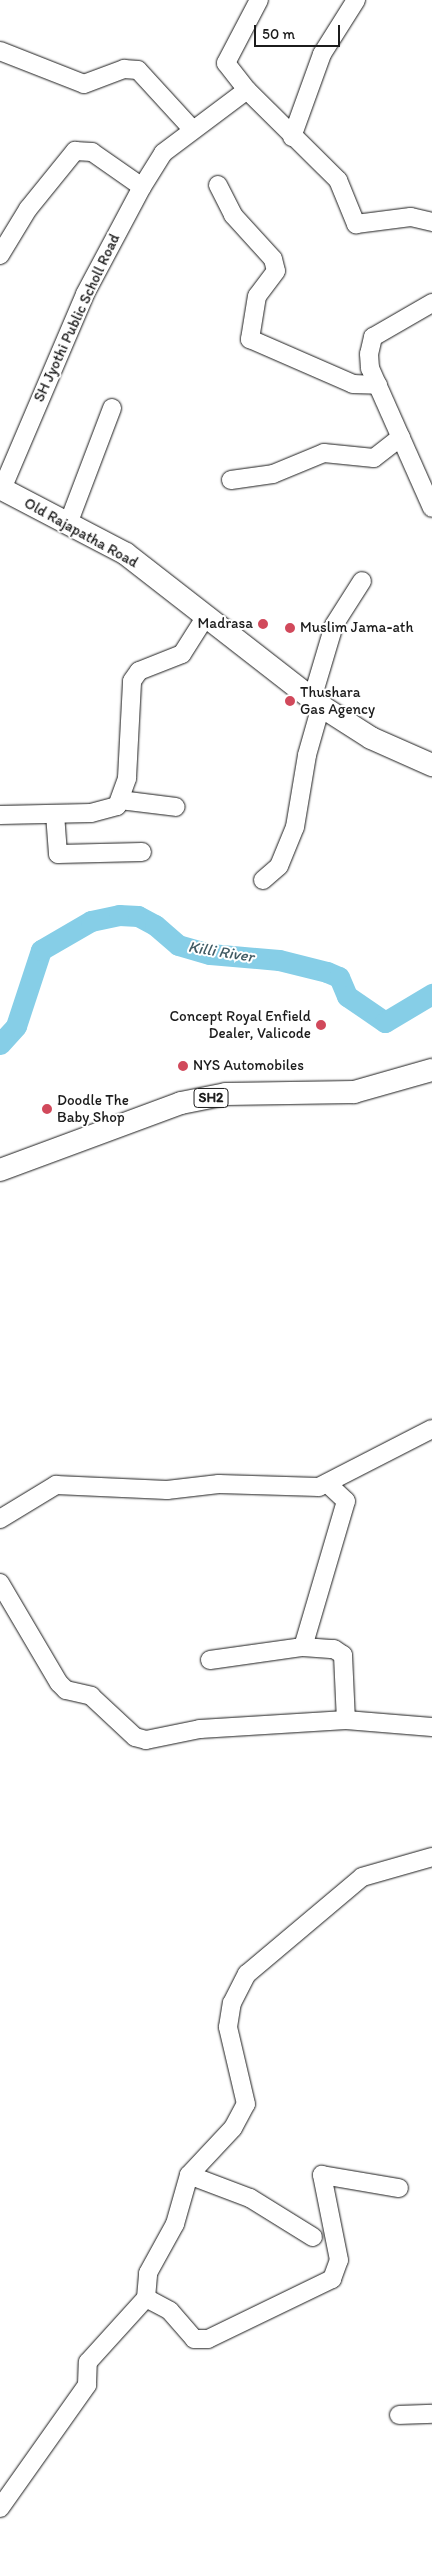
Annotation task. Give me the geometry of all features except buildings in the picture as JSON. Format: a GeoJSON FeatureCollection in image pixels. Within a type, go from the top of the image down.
{"type":"FeatureCollection","features":[{"type":"Feature","properties":{"kind":"main road","name":"Old Rajapatha Road"},"geometry":{"type":"LineString","coordinates":[[1,488],[126,554],[317,703],[371,738],[432,765]]}},
{"type":"Feature","properties":{"kind":"main road","name":"SH2"},"geometry":{"type":"LineString","coordinates":[[0,1170],[181,1103],[226,1094],[354,1092],[432,1070]]}},
{"type":"Feature","properties":{"kind":"street"},"geometry":{"type":"LineString","coordinates":[[259,0],[226,63],[247,90],[292,137],[338,180],[356,224],[411,217],[432,222]]}},
{"type":"Feature","properties":{"kind":"street"},"geometry":{"type":"LineString","coordinates":[[292,137],[322,54],[356,0]]}},
{"type":"Feature","properties":{"kind":"street"},"geometry":{"type":"LineString","coordinates":[[0,51],[84,84],[124,69],[138,70],[192,129]]}},
{"type":"Feature","properties":{"kind":"street","name":"SH Jyothi Public Scholl Road"},"geometry":{"type":"LineString","coordinates":[[1,488],[85,294],[142,187],[163,153],[192,129],[247,90]]}},
{"type":"Feature","properties":{"kind":"street"},"geometry":{"type":"LineString","coordinates":[[0,255],[28,210],[75,151],[92,152],[142,187]]}},
{"type":"Feature","properties":{"kind":"street"},"geometry":{"type":"LineString","coordinates":[[218,184],[233,215],[274,260],[276,271],[257,296],[250,339],[353,384],[378,385]]}},
{"type":"Feature","properties":{"kind":"street"},"geometry":{"type":"LineString","coordinates":[[432,303],[373,337],[369,354],[378,385],[432,508]]}},
{"type":"Feature","properties":{"kind":"street"},"geometry":{"type":"LineString","coordinates":[[68,524],[112,408]]}},
{"type":"Feature","properties":{"kind":"street"},"geometry":{"type":"LineString","coordinates":[[231,480],[273,474],[324,453],[374,458],[401,437]]}},
{"type":"Feature","properties":{"kind":"street"},"geometry":{"type":"LineString","coordinates":[[263,880],[279,866],[295,827],[317,703],[334,625],[362,581]]}},
{"type":"Feature","properties":{"kind":"street"},"geometry":{"type":"LineString","coordinates":[[0,816],[108,810],[120,800],[128,778],[132,681],[139,671],[182,654],[206,616]]}},
{"type":"Feature","properties":{"kind":"street"},"geometry":{"type":"LineString","coordinates":[[120,800],[176,807]]}},
{"type":"Feature","properties":{"kind":"street"},"geometry":{"type":"LineString","coordinates":[[55,814],[58,854],[142,852]]}},
{"type":"Feature","properties":{"kind":"street"},"geometry":{"type":"LineString","coordinates":[[0,1519],[56,1486],[167,1490],[219,1484],[302,1488],[327,1483],[432,1429]]}},
{"type":"Feature","properties":{"kind":"street"},"geometry":{"type":"LineString","coordinates":[[303,1647],[346,1501],[327,1483]]}},
{"type":"Feature","properties":{"kind":"street"},"geometry":{"type":"LineString","coordinates":[[0,1583],[59,1683],[66,1690],[91,1696],[135,1737],[146,1740],[200,1729],[346,1720],[432,1727]]}},
{"type":"Feature","properties":{"kind":"street"},"geometry":{"type":"LineString","coordinates":[[210,1660],[303,1647],[334,1649],[343,1655],[346,1720]]}},
{"type":"Feature","properties":{"kind":"street"},"geometry":{"type":"LineString","coordinates":[[0,2508],[87,2385],[88,2362],[146,2298],[148,2273],[175,2224],[189,2175],[233,2128],[246,2104],[228,2027],[232,2003],[247,1974],[362,1877],[432,1856]]}},
{"type":"Feature","properties":{"kind":"street"},"geometry":{"type":"LineString","coordinates":[[189,2175],[250,2198],[313,2237]]}},
{"type":"Feature","properties":{"kind":"street"},"geometry":{"type":"LineString","coordinates":[[146,2298],[170,2311],[194,2339],[208,2339],[332,2279],[339,2260],[322,2175],[399,2188]]}},
{"type":"Feature","properties":{"kind":"street"},"geometry":{"type":"LineString","coordinates":[[400,2415],[432,2414]]}},
{"type":"Feature","properties":{"kind":"waterway","name":"Killi River"},"geometry":{"type":"LineString","coordinates":[[0,1044],[16,1026],[41,950],[91,921],[119,915],[138,916],[155,925],[178,945],[210,954],[279,960],[327,972],[339,977],[347,996],[385,1022],[432,994]]}},
{"type":"Feature","properties":{"kind":"place","name":"Madrasa"},"geometry":{"type":"Point","coordinates":[263,624]}},
{"type":"Feature","properties":{"kind":"place","name":"Muslim Jama-ath"},"geometry":{"type":"Point","coordinates":[290,628]}},
{"type":"Feature","properties":{"kind":"place","name":"Thushara Gas Agency"},"geometry":{"type":"Point","coordinates":[290,701]}},
{"type":"Feature","properties":{"kind":"place","name":"Concept Royal Enfield Dealer, Valicode"},"geometry":{"type":"Point","coordinates":[321,1025]}},
{"type":"Feature","properties":{"kind":"place","name":"NYS Automobiles"},"geometry":{"type":"Point","coordinates":[183,1066]}},
{"type":"Feature","properties":{"kind":"place","name":"Doodle The Baby Shop"},"geometry":{"type":"Point","coordinates":[47,1109]}}]}
